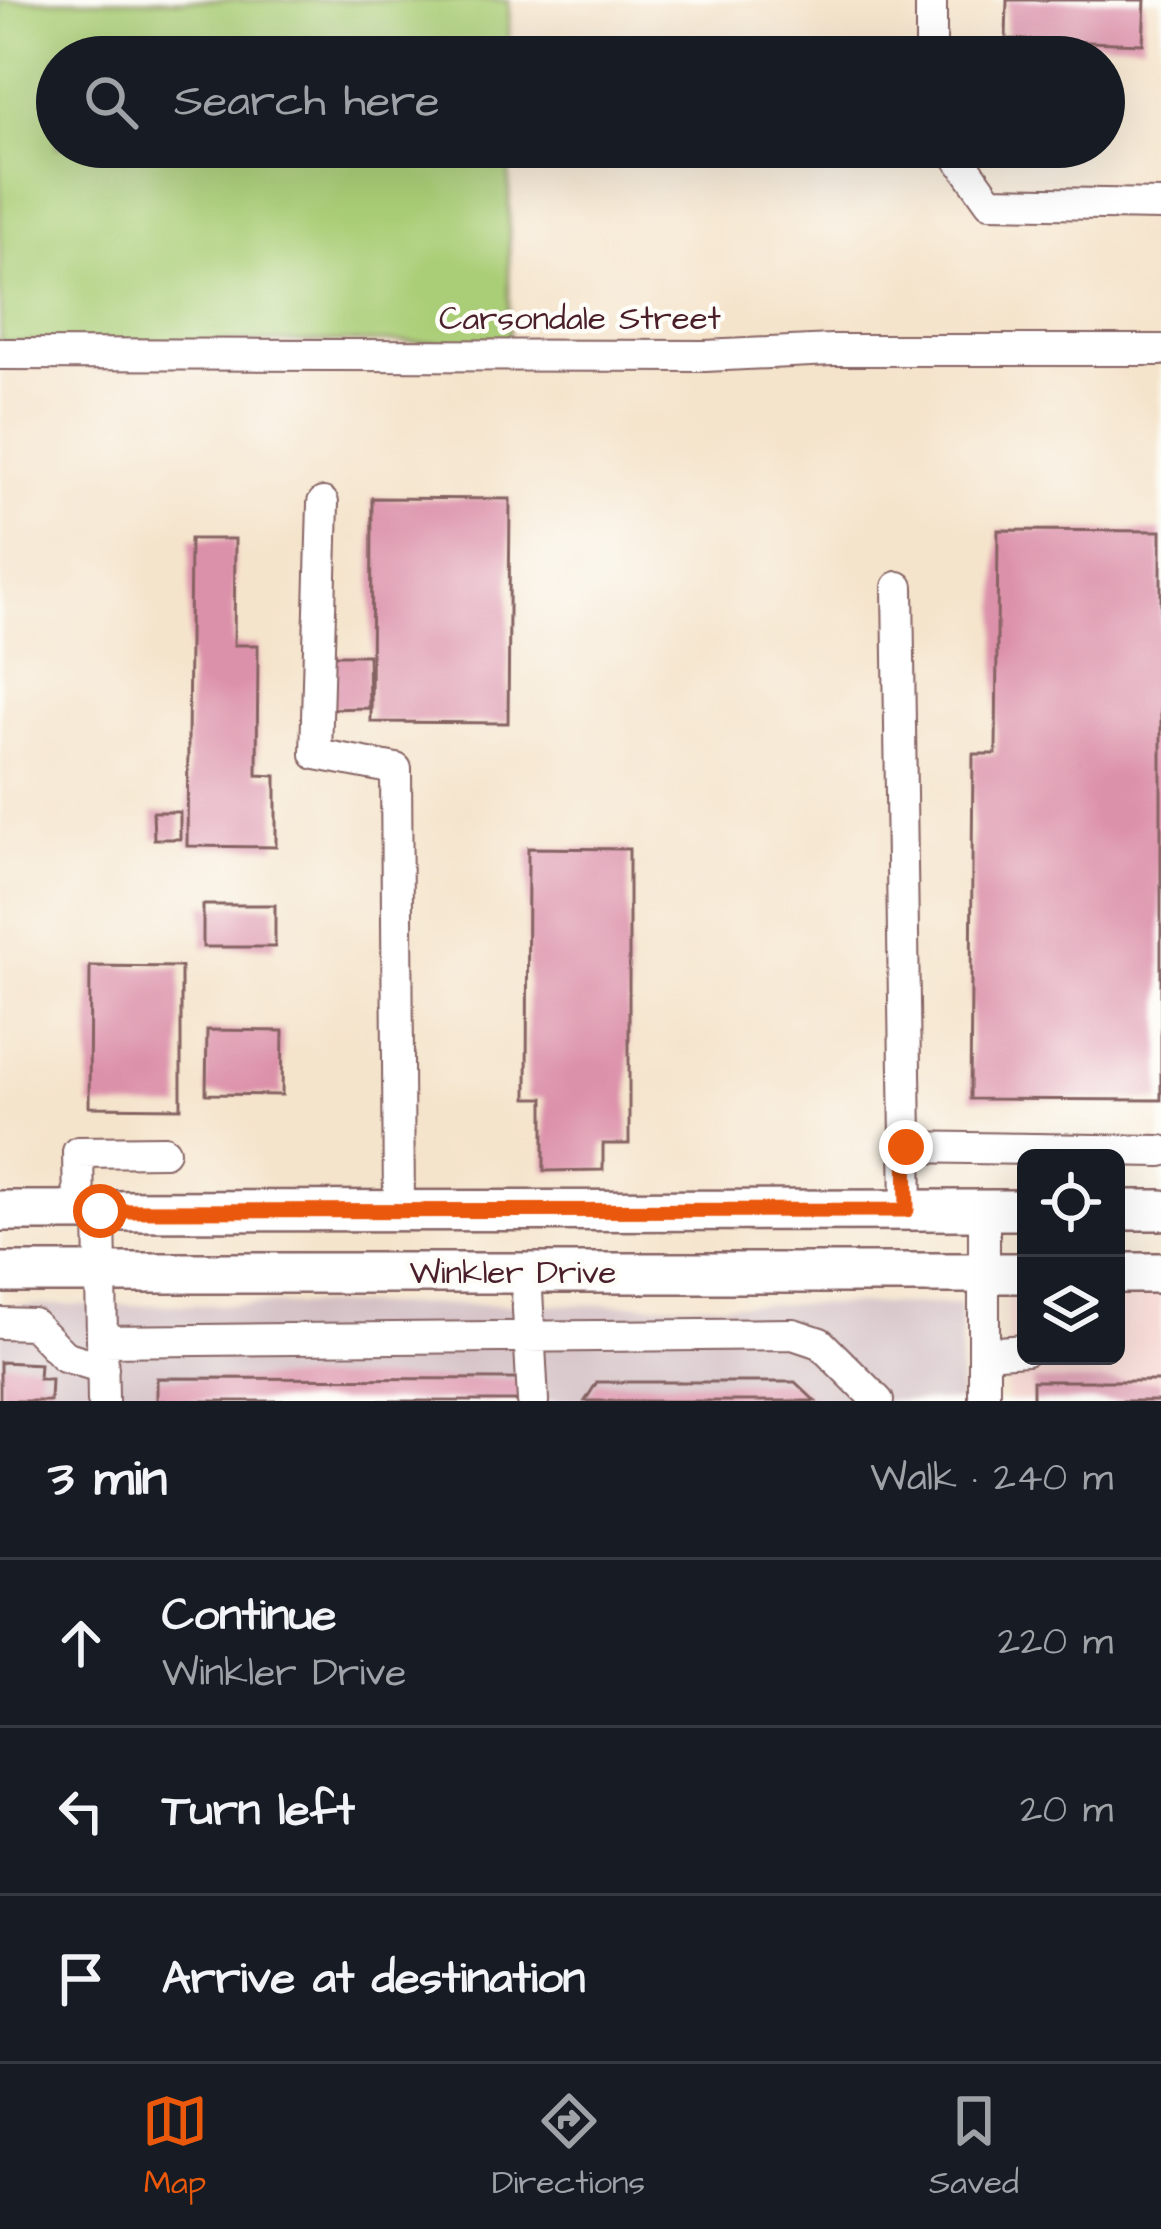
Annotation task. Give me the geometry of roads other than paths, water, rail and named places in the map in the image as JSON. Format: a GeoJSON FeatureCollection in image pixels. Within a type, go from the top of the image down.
{"type":"FeatureCollection","features":[{"type":"Feature","properties":{"kind":"main road"},"geometry":{"type":"LineString","coordinates":[[399,1209],[402,1273]]}},
{"type":"Feature","properties":{"kind":"main road","name":"Winkler Drive"},"geometry":{"type":"LineString","coordinates":[[0,1211],[1017,1210]]}},
{"type":"Feature","properties":{"kind":"main road"},"geometry":{"type":"LineString","coordinates":[[1125,1210],[1161,1210]]}},
{"type":"Feature","properties":{"kind":"main road","name":"Winkler Drive"},"geometry":{"type":"LineString","coordinates":[[0,1273],[1017,1273]]}},
{"type":"Feature","properties":{"kind":"main road"},"geometry":{"type":"LineString","coordinates":[[1125,1273],[1161,1273]]}},
{"type":"Feature","properties":{"kind":"street"},"geometry":{"type":"LineString","coordinates":[[931,0],[931,36]]}},
{"type":"Feature","properties":{"kind":"street"},"geometry":{"type":"LineString","coordinates":[[966,168],[990,202],[1161,205]]}},
{"type":"Feature","properties":{"kind":"street","name":"Carsondale Street"},"geometry":{"type":"LineString","coordinates":[[0,355],[705,356],[832,350],[1161,350]]}},
{"type":"Feature","properties":{"kind":"street"},"geometry":{"type":"LineString","coordinates":[[323,503],[316,754],[396,769],[399,1209]]}},
{"type":"Feature","properties":{"kind":"street"},"geometry":{"type":"LineString","coordinates":[[898,587],[907,1210]]}},
{"type":"Feature","properties":{"kind":"street"},"geometry":{"type":"LineString","coordinates":[[906,1147],[1161,1150]]}},
{"type":"Feature","properties":{"kind":"street"},"geometry":{"type":"LineString","coordinates":[[103,1401],[102,1273],[78,1152],[164,1151]]}},
{"type":"Feature","properties":{"kind":"street"},"geometry":{"type":"LineString","coordinates":[[984,1210],[984,1401]]}},
{"type":"Feature","properties":{"kind":"street"},"geometry":{"type":"LineString","coordinates":[[526,1273],[533,1401]]}},
{"type":"Feature","properties":{"kind":"street"},"geometry":{"type":"LineString","coordinates":[[0,1323],[33,1324],[64,1356],[531,1336],[794,1334],[820,1343],[878,1401]]}},
{"type":"Feature","properties":{"kind":"street"},"geometry":{"type":"LineString","coordinates":[[984,1353],[1017,1351]]}}]}
